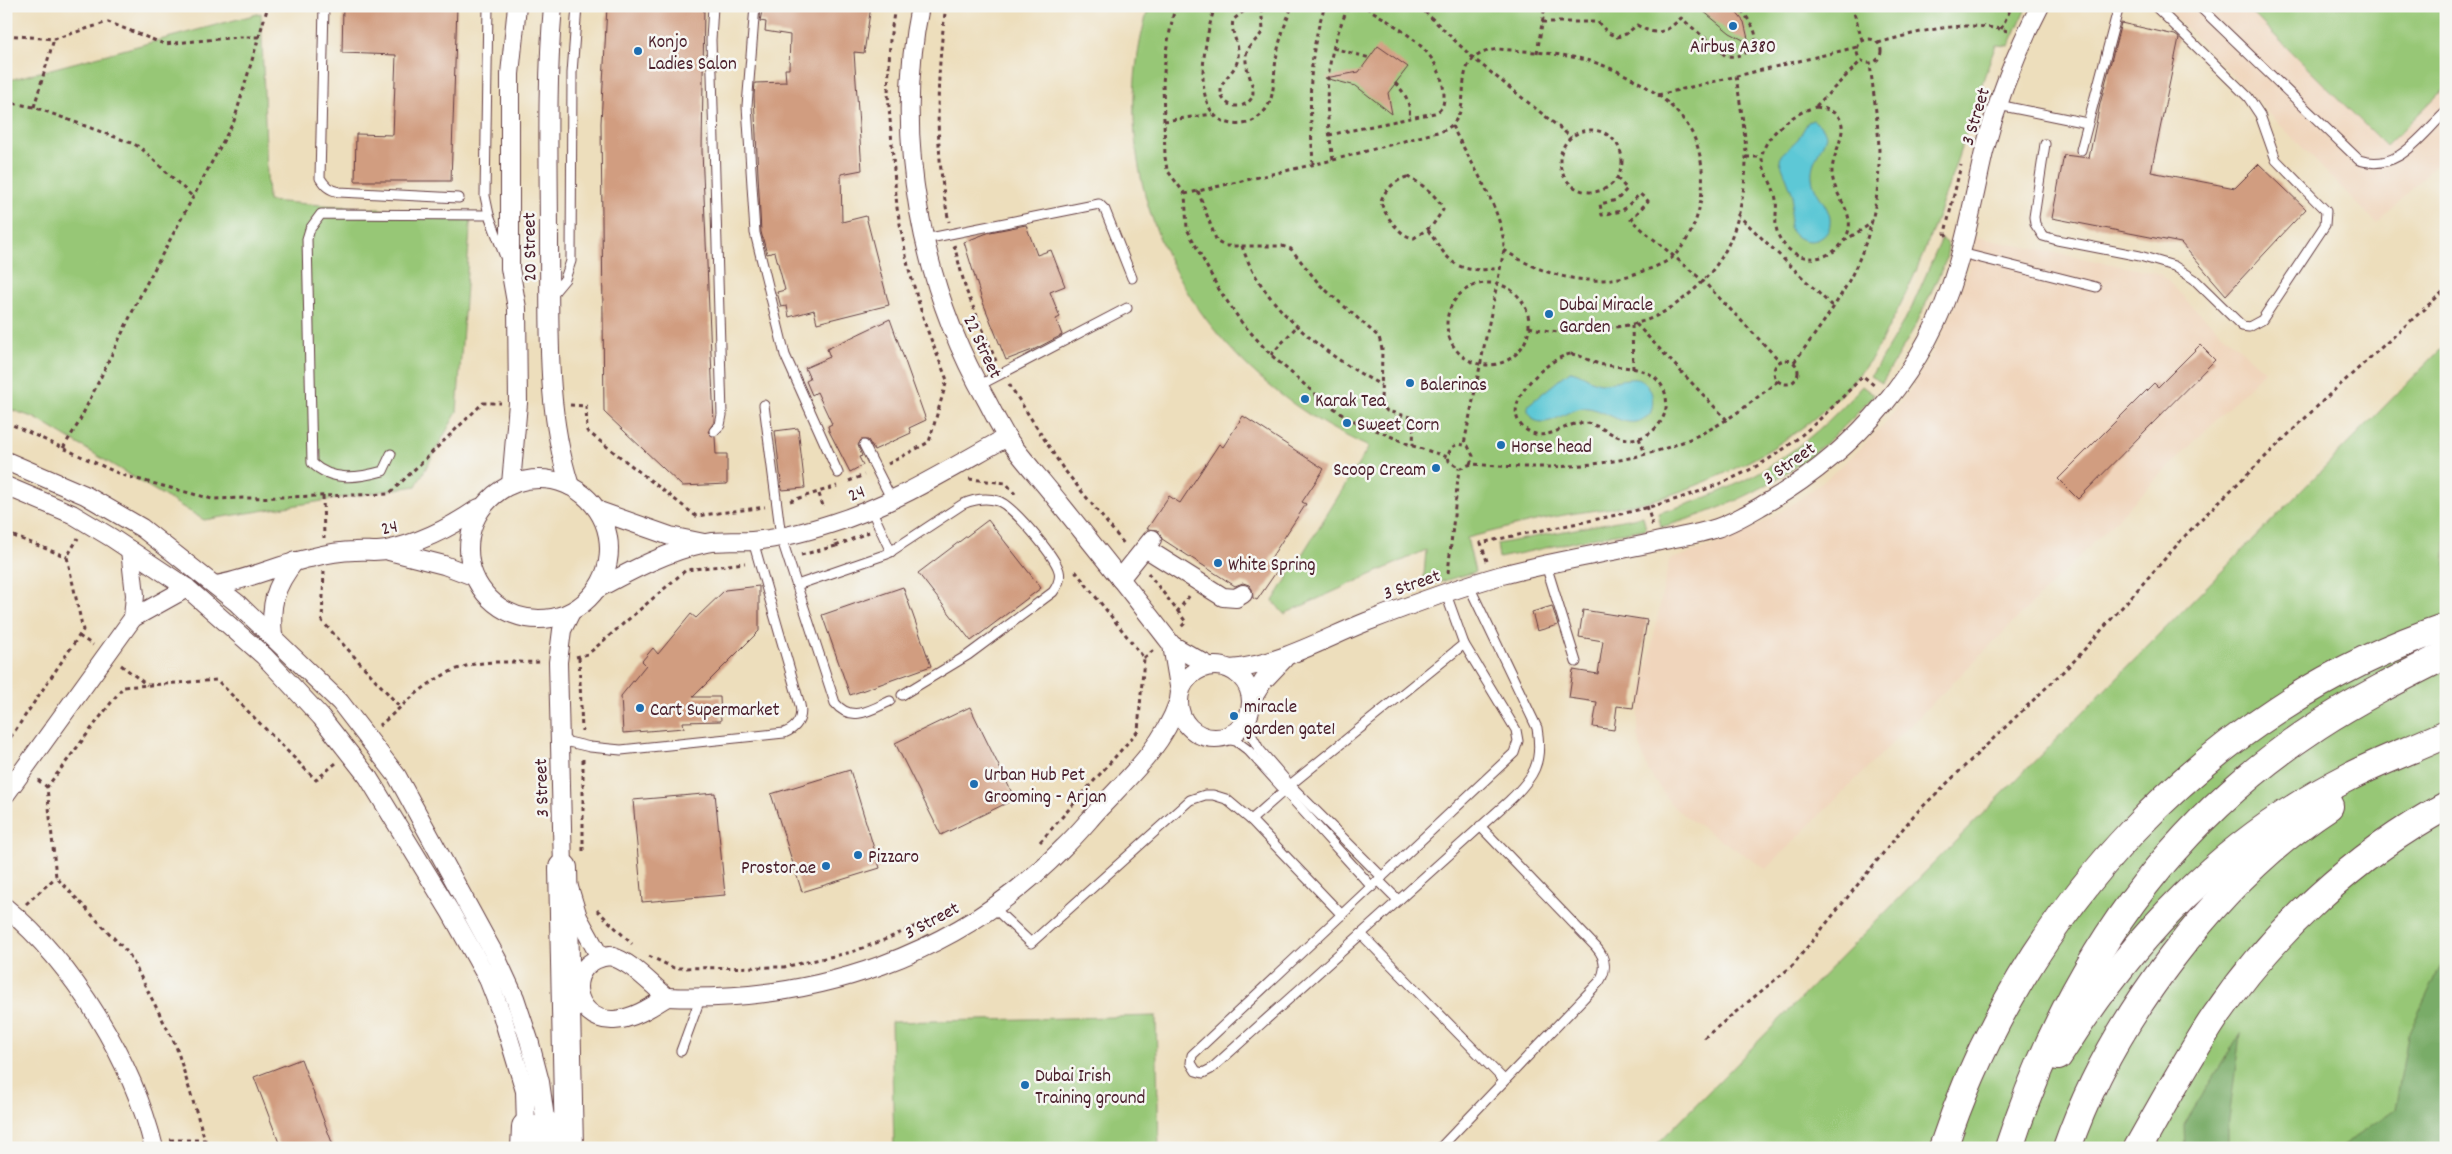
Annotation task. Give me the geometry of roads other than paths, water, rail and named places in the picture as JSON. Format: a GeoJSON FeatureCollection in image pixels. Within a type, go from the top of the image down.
{"type":"FeatureCollection","features":[{"type":"Feature","properties":{"kind":"main road"},"geometry":{"type":"LineString","coordinates":[[1943,1148],[1974,1065],[2003,1007],[2036,952],[2068,906],[2115,849],[2167,797],[2209,760],[2261,722],[2316,687],[2373,657],[2446,627]]}},
{"type":"Feature","properties":{"kind":"main road"},"geometry":{"type":"LineString","coordinates":[[2009,1148],[2038,1066],[2078,983],[2128,906],[2165,860],[2199,823],[2274,756],[2358,700],[2446,655]]}},
{"type":"Feature","properties":{"kind":"main road"},"geometry":{"type":"LineString","coordinates":[[2018,1121],[2106,984],[2176,902],[2216,866],[2258,833],[2303,803],[2350,776],[2437,738]]}},
{"type":"Feature","properties":{"kind":"main road"},"geometry":{"type":"LineString","coordinates":[[2071,1137],[2098,1075],[2131,1017],[2175,954],[2231,890],[2272,850],[2316,815],[2437,738]]}},
{"type":"Feature","properties":{"kind":"main road"},"geometry":{"type":"LineString","coordinates":[[2138,1148],[2188,1060],[2216,1016],[2247,975],[2281,936],[2318,899],[2357,866],[2399,835],[2446,806]]}},
{"type":"Feature","properties":{"kind":"main road"},"geometry":{"type":"LineString","coordinates":[[569,1148],[573,860]]}},
{"type":"Feature","properties":{"kind":"street","name":"20 Street"},"geometry":{"type":"LineString","coordinates":[[511,484],[518,404],[517,308],[510,268],[510,74],[517,6]]}},
{"type":"Feature","properties":{"kind":"street","name":"20 Street"},"geometry":{"type":"LineString","coordinates":[[553,6],[548,66],[553,405],[556,432],[570,486]]}},
{"type":"Feature","properties":{"kind":"street","name":"22 Street"},"geometry":{"type":"LineString","coordinates":[[920,6],[910,103],[915,177],[925,239],[946,314],[978,386],[1007,437],[1172,645],[1209,666]]}},
{"type":"Feature","properties":{"kind":"street","name":"3 Street"},"geometry":{"type":"LineString","coordinates":[[1230,668],[1254,666],[1288,656],[1366,622],[1446,594],[1462,580],[1632,548],[1716,528],[1768,502],[1817,469],[1875,416],[1914,365],[1938,321],[1961,253],[1985,150],[1998,105],[2025,36],[2040,6]]}},
{"type":"Feature","properties":{"kind":"street","name":"24"},"geometry":{"type":"LineString","coordinates":[[599,512],[661,533],[707,543],[754,541],[781,537],[829,525],[892,500],[1007,437]]}},
{"type":"Feature","properties":{"kind":"street"},"geometry":{"type":"LineString","coordinates":[[6,461],[85,496],[142,528],[215,585],[273,637],[340,702],[397,776],[421,816],[497,959],[515,998],[540,1082],[536,1137]]}},
{"type":"Feature","properties":{"kind":"street"},"geometry":{"type":"LineString","coordinates":[[541,478],[570,486],[586,497],[599,512],[609,537],[608,564],[597,588],[585,602],[571,612],[548,619],[525,618],[503,610],[485,596],[473,576],[468,551],[471,527],[484,504],[496,492],[511,484],[541,478]]}},
{"type":"Feature","properties":{"kind":"street"},"geometry":{"type":"LineString","coordinates":[[6,486],[72,514],[186,588],[264,656],[321,717],[368,777],[409,842],[488,979],[502,1015],[525,1091],[536,1137]]}},
{"type":"Feature","properties":{"kind":"street","name":"24"},"geometry":{"type":"LineString","coordinates":[[215,585],[247,579],[294,561],[324,554],[384,550],[420,541],[454,526],[484,504]]}},
{"type":"Feature","properties":{"kind":"street","name":"24"},"geometry":{"type":"LineString","coordinates":[[597,588],[669,555],[707,543]]}},
{"type":"Feature","properties":{"kind":"street"},"geometry":{"type":"LineString","coordinates":[[1120,579],[1145,548],[1223,598],[1236,598],[1243,594]]}},
{"type":"Feature","properties":{"kind":"street"},"geometry":{"type":"LineString","coordinates":[[130,550],[135,595],[133,618]]}},
{"type":"Feature","properties":{"kind":"street"},"geometry":{"type":"LineString","coordinates":[[384,550],[437,563],[473,576]]}},
{"type":"Feature","properties":{"kind":"street"},"geometry":{"type":"LineString","coordinates":[[273,637],[271,617],[274,596],[282,577],[294,561]]}},
{"type":"Feature","properties":{"kind":"street"},"geometry":{"type":"LineString","coordinates":[[6,794],[133,618],[186,588]]}},
{"type":"Feature","properties":{"kind":"street","name":"3 Street"},"geometry":{"type":"LineString","coordinates":[[571,612],[562,630],[558,662],[560,740],[578,917],[600,957]]}},
{"type":"Feature","properties":{"kind":"street","name":"22 Street"},"geometry":{"type":"LineString","coordinates":[[1172,645],[1179,698]]}},
{"type":"Feature","properties":{"kind":"street","name":"3 Street"},"geometry":{"type":"LineString","coordinates":[[1252,699],[1271,671],[1288,656]]}},
{"type":"Feature","properties":{"kind":"street"},"geometry":{"type":"LineString","coordinates":[[1209,666],[1230,668],[1245,681],[1252,699],[1248,718],[1238,731],[1222,738],[1213,738],[1195,733],[1187,725],[1179,698],[1191,675],[1209,666]]}},
{"type":"Feature","properties":{"kind":"street","name":"3 Street"},"geometry":{"type":"LineString","coordinates":[[667,997],[700,999],[744,997],[789,991],[846,978],[902,958],[955,933],[993,907],[1064,848],[1153,751],[1168,728],[1179,698]]}},
{"type":"Feature","properties":{"kind":"street","name":"3 Street"},"geometry":{"type":"LineString","coordinates":[[1153,751],[1173,739],[1195,733]]}},
{"type":"Feature","properties":{"kind":"street"},"geometry":{"type":"LineString","coordinates":[[10,911],[56,959],[96,1015],[128,1076],[154,1148]]}},
{"type":"Feature","properties":{"kind":"street"},"geometry":{"type":"LineString","coordinates":[[610,956],[621,959],[667,997],[648,1009],[623,1019],[601,1018],[591,1012],[580,999],[578,982],[581,971],[588,962],[600,957],[610,956]]}},
{"type":"Feature","properties":{"kind":"lane"},"geometry":{"type":"LineString","coordinates":[[324,6],[320,178],[324,185],[330,190],[339,192],[459,198]]}},
{"type":"Feature","properties":{"kind":"lane"},"geometry":{"type":"LineString","coordinates":[[488,6],[484,178],[488,215],[510,268]]}},
{"type":"Feature","properties":{"kind":"lane"},"geometry":{"type":"LineString","coordinates":[[550,297],[565,279],[571,261],[572,73],[577,6]]}},
{"type":"Feature","properties":{"kind":"lane"},"geometry":{"type":"LineString","coordinates":[[713,6],[711,40],[722,416],[720,425],[714,431]]}},
{"type":"Feature","properties":{"kind":"lane"},"geometry":{"type":"LineString","coordinates":[[755,6],[747,106],[755,233],[785,355],[838,472]]}},
{"type":"Feature","properties":{"kind":"lane"},"geometry":{"type":"LineString","coordinates":[[2081,150],[2119,6]]}},
{"type":"Feature","properties":{"kind":"lane"},"geometry":{"type":"LineString","coordinates":[[2045,144],[2034,217],[2035,224],[2043,236],[2164,262],[2194,279],[2242,326],[2249,327],[2262,320],[2325,225],[2326,211],[2276,160],[2260,115],[2248,97],[2155,6]]}},
{"type":"Feature","properties":{"kind":"lane"},"geometry":{"type":"LineString","coordinates":[[2199,6],[2359,160],[2371,164],[2384,164],[2396,159],[2446,112]]}},
{"type":"Feature","properties":{"kind":"lane"},"geometry":{"type":"LineString","coordinates":[[1998,105],[2087,122]]}},
{"type":"Feature","properties":{"kind":"lane"},"geometry":{"type":"LineString","coordinates":[[925,239],[1098,204],[1105,210],[1132,278]]}},
{"type":"Feature","properties":{"kind":"lane"},"geometry":{"type":"LineString","coordinates":[[391,454],[383,471],[365,476],[337,477],[321,472],[312,463],[307,239],[310,229],[320,214],[488,215]]}},
{"type":"Feature","properties":{"kind":"lane"},"geometry":{"type":"LineString","coordinates":[[1961,253],[2096,287]]}},
{"type":"Feature","properties":{"kind":"lane"},"geometry":{"type":"LineString","coordinates":[[978,386],[1127,308]]}},
{"type":"Feature","properties":{"kind":"lane"},"geometry":{"type":"LineString","coordinates":[[764,405],[781,537],[833,696],[840,709],[853,715],[860,714],[890,701]]}},
{"type":"Feature","properties":{"kind":"lane"},"geometry":{"type":"LineString","coordinates":[[864,446],[892,500]]}},
{"type":"Feature","properties":{"kind":"lane"},"geometry":{"type":"LineString","coordinates":[[797,585],[891,552],[963,504],[986,498],[998,501],[1018,515],[1054,560],[1060,576],[1053,592],[968,655],[902,695]]}},
{"type":"Feature","properties":{"kind":"lane"},"geometry":{"type":"LineString","coordinates":[[871,509],[891,552]]}},
{"type":"Feature","properties":{"kind":"lane"},"geometry":{"type":"LineString","coordinates":[[560,740],[583,746],[621,750],[653,748],[784,732],[794,727],[800,718],[800,705],[754,541]]}},
{"type":"Feature","properties":{"kind":"lane"},"geometry":{"type":"LineString","coordinates":[[1546,564],[1576,662]]}},
{"type":"Feature","properties":{"kind":"lane"},"geometry":{"type":"LineString","coordinates":[[1446,594],[1464,644],[1516,730],[1518,742],[1514,753],[1192,1055],[1191,1064],[1196,1070],[1203,1073],[1211,1069],[1480,826],[1532,776],[1538,761],[1540,745],[1537,728],[1462,580]]}},
{"type":"Feature","properties":{"kind":"lane"},"geometry":{"type":"LineString","coordinates":[[1251,820],[1287,788],[1464,644]]}},
{"type":"Feature","properties":{"kind":"lane"},"geometry":{"type":"LineString","coordinates":[[1248,718],[1249,731],[1255,743],[1287,788],[1378,882]]}},
{"type":"Feature","properties":{"kind":"lane"},"geometry":{"type":"LineString","coordinates":[[1222,738],[1243,745],[1398,900]]}},
{"type":"Feature","properties":{"kind":"lane"},"geometry":{"type":"LineString","coordinates":[[993,907],[1031,943],[1190,800],[1205,795],[1220,796],[1251,820],[1342,915]]}},
{"type":"Feature","properties":{"kind":"lane"},"geometry":{"type":"LineString","coordinates":[[1440,1148],[1603,976],[1604,960],[1596,947],[1480,826]]}},
{"type":"Feature","properties":{"kind":"lane"},"geometry":{"type":"LineString","coordinates":[[1361,934],[1504,1080]]}},
{"type":"Feature","properties":{"kind":"lane"},"geometry":{"type":"LineString","coordinates":[[681,1051],[700,999]]}},
{"type":"Feature","properties":{"kind":"water"},"geometry":{"type":"Polygon","coordinates":[[[1813,120],[1823,128],[1826,135],[1814,162],[1812,178],[1816,190],[1826,206],[1830,218],[1830,227],[1821,238],[1808,241],[1800,239],[1789,227],[1793,195],[1780,161],[1781,155],[1798,139],[1808,122],[1813,120]]]}},
{"type":"Feature","properties":{"kind":"water"},"geometry":{"type":"Polygon","coordinates":[[[1570,371],[1602,383],[1629,379],[1642,381],[1650,389],[1652,395],[1653,401],[1650,414],[1642,420],[1628,422],[1597,410],[1582,408],[1548,422],[1534,420],[1528,411],[1528,405],[1570,371]]]}},
{"type":"Feature","properties":{"kind":"place","name":"Airbus A380"},"geometry":{"type":"Point","coordinates":[1733,26]}},
{"type":"Feature","properties":{"kind":"place","name":"Konjo Ladies Salon"},"geometry":{"type":"Point","coordinates":[638,51]}},
{"type":"Feature","properties":{"kind":"place","name":"Dubai Miracle Garden"},"geometry":{"type":"Point","coordinates":[1549,314]}},
{"type":"Feature","properties":{"kind":"place","name":"Balerinas"},"geometry":{"type":"Point","coordinates":[1410,383]}},
{"type":"Feature","properties":{"kind":"place","name":"Karak Tea"},"geometry":{"type":"Point","coordinates":[1305,399]}},
{"type":"Feature","properties":{"kind":"place","name":"Sweet Corn"},"geometry":{"type":"Point","coordinates":[1347,423]}},
{"type":"Feature","properties":{"kind":"place","name":"Horse head"},"geometry":{"type":"Point","coordinates":[1501,445]}},
{"type":"Feature","properties":{"kind":"place","name":"Scoop Cream"},"geometry":{"type":"Point","coordinates":[1436,468]}},
{"type":"Feature","properties":{"kind":"place","name":"White Spring"},"geometry":{"type":"Point","coordinates":[1218,563]}},
{"type":"Feature","properties":{"kind":"place","name":"Cart Supermarket"},"geometry":{"type":"Point","coordinates":[640,708]}},
{"type":"Feature","properties":{"kind":"place","name":"miracle garden gate1"},"geometry":{"type":"Point","coordinates":[1234,716]}},
{"type":"Feature","properties":{"kind":"place","name":"Urban Hub Pet Grooming - Arjan"},"geometry":{"type":"Point","coordinates":[974,784]}},
{"type":"Feature","properties":{"kind":"place","name":"Pizzaro"},"geometry":{"type":"Point","coordinates":[858,855]}},
{"type":"Feature","properties":{"kind":"place","name":"Prostor.ae"},"geometry":{"type":"Point","coordinates":[826,866]}},
{"type":"Feature","properties":{"kind":"place","name":"Dubai Irish Training ground"},"geometry":{"type":"Point","coordinates":[1025,1085]}}]}
